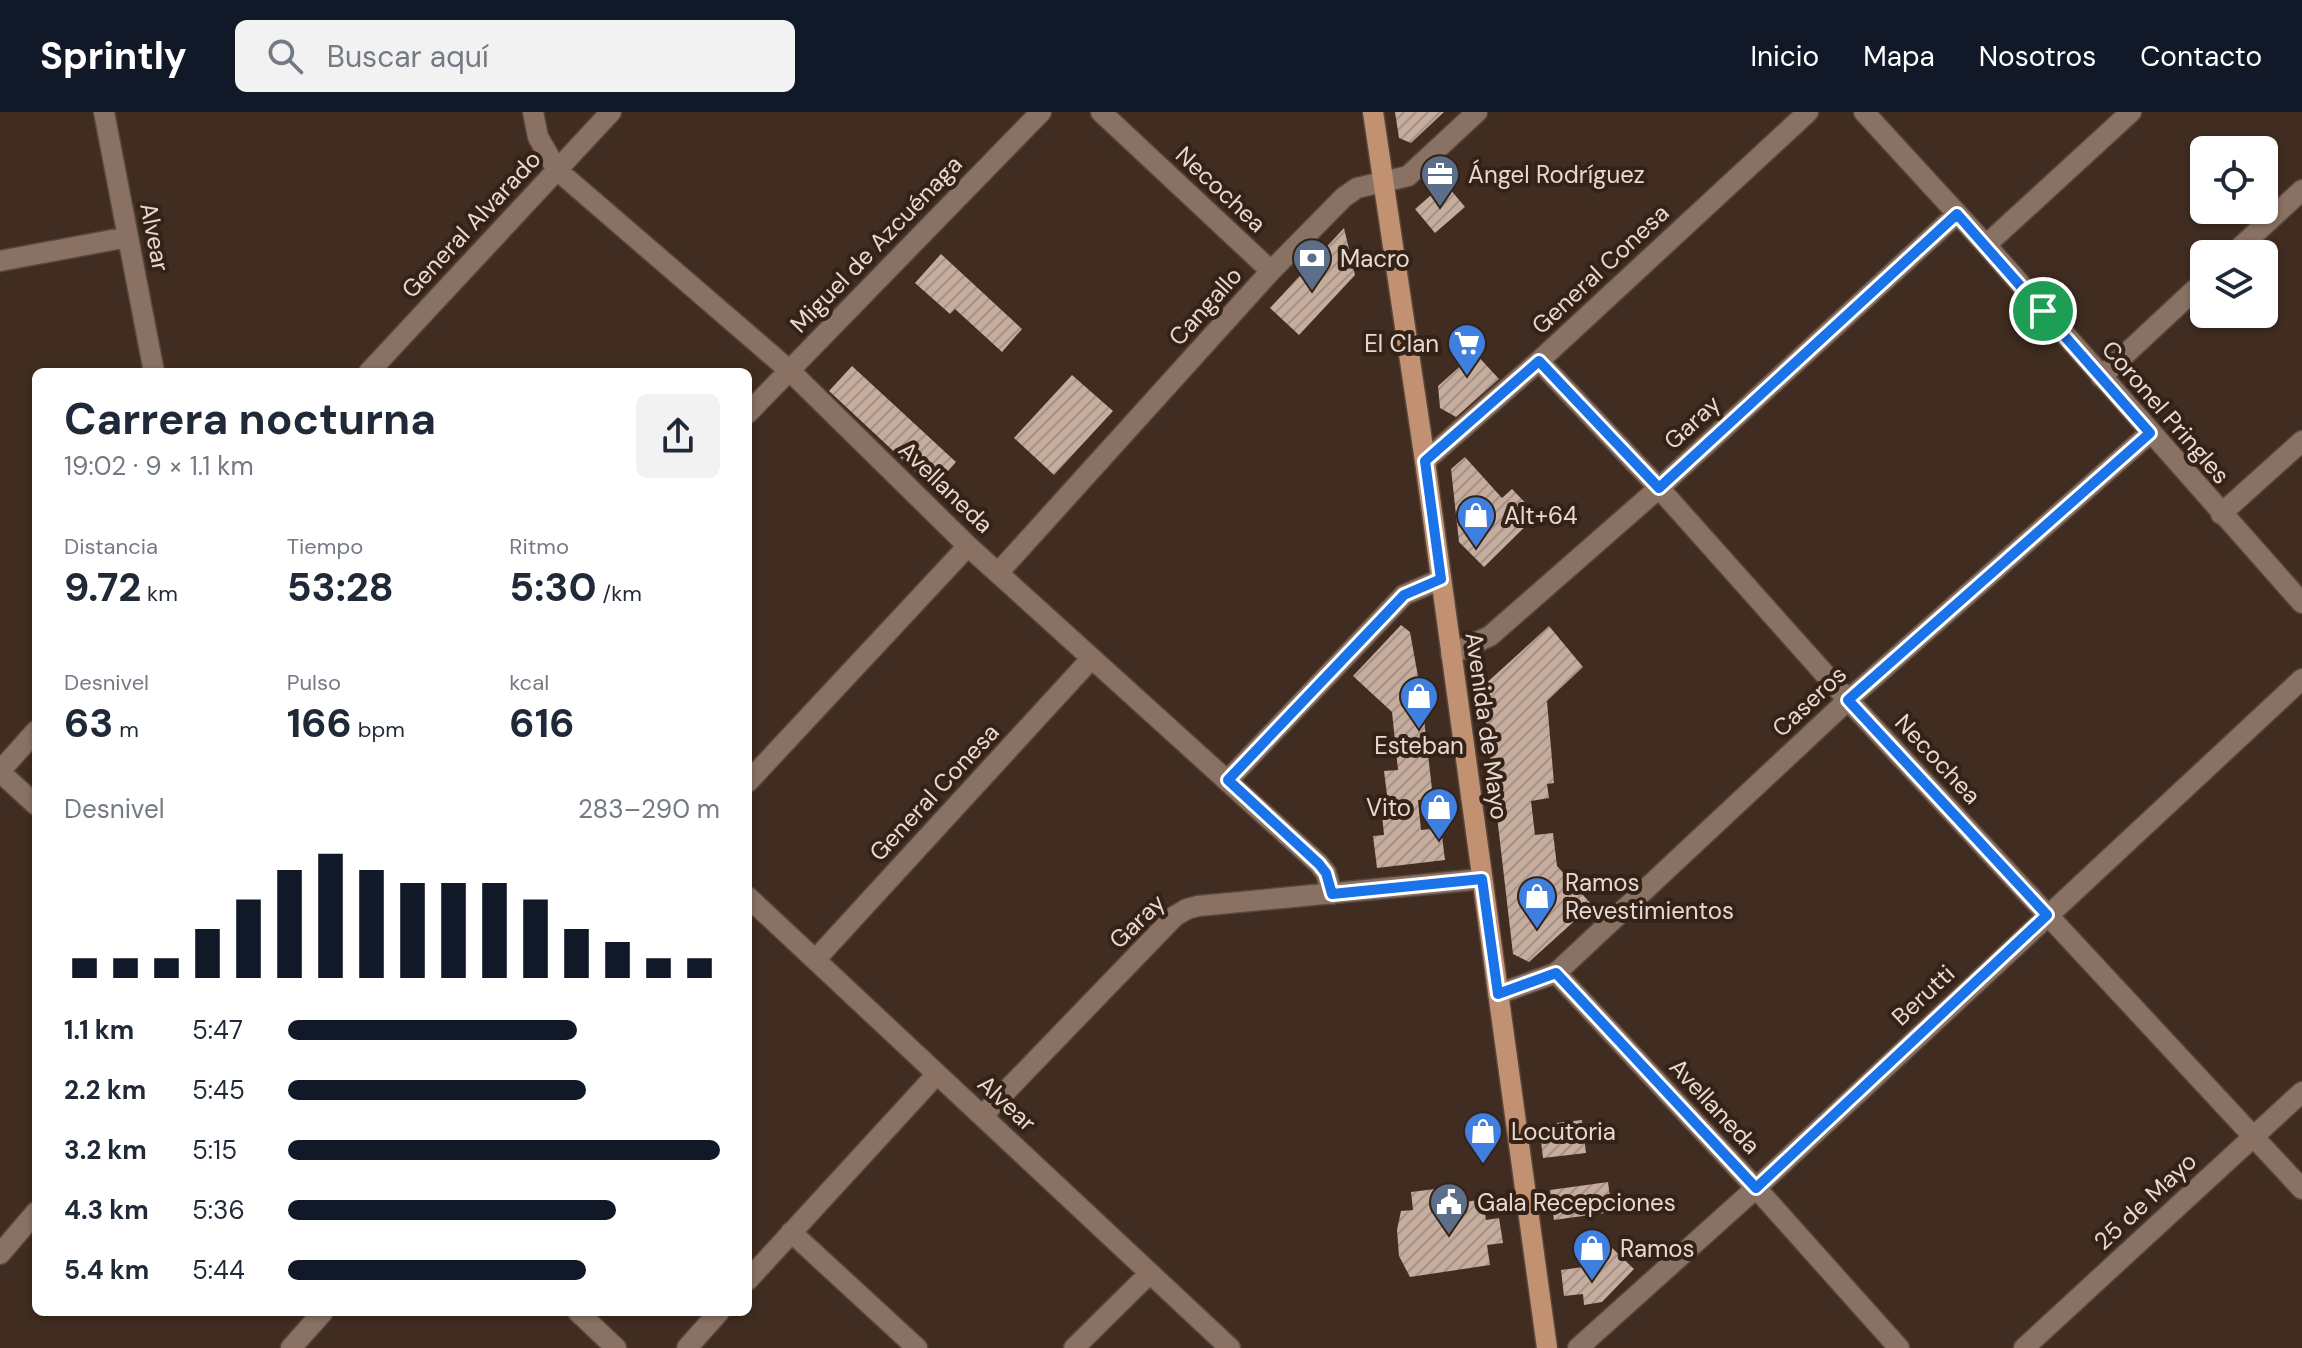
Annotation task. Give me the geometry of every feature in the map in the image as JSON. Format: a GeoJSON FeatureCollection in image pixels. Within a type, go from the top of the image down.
{"type":"FeatureCollection","features":[{"type":"Feature","properties":{"kind":"main road","name":"Avenida de Mayo"},"geometry":{"type":"LineString","coordinates":[[1373,112],[1425,461],[1547,1348]]}},
{"type":"Feature","properties":{"kind":"street","name":"Alvear"},"geometry":{"type":"LineString","coordinates":[[104,112],[153,368]]}},
{"type":"Feature","properties":{"kind":"street","name":"Avellaneda"},"geometry":{"type":"LineString","coordinates":[[533,112],[538,137],[557,170],[789,370],[968,546],[1319,864],[1326,873],[1332,894]]}},
{"type":"Feature","properties":{"kind":"street","name":"General Alvarado"},"geometry":{"type":"LineString","coordinates":[[373,368],[611,112]]}},
{"type":"Feature","properties":{"kind":"street","name":"Miguel de Azcuénaga"},"geometry":{"type":"LineString","coordinates":[[752,409],[1041,112]]}},
{"type":"Feature","properties":{"kind":"street","name":"Necochea"},"geometry":{"type":"LineString","coordinates":[[1101,112],[1271,271]]}},
{"type":"Feature","properties":{"kind":"street","name":"Cangallo"},"geometry":{"type":"LineString","coordinates":[[998,573],[1271,271],[1344,197],[1357,188],[1408,176],[1477,112]]}},
{"type":"Feature","properties":{"kind":"street","name":"General Conesa"},"geometry":{"type":"LineString","coordinates":[[1425,461],[1539,361],[1808,112]]}},
{"type":"Feature","properties":{"kind":"street","name":"Coronel Pringles"},"geometry":{"type":"LineString","coordinates":[[1864,112],[1986,245],[2302,603]]}},
{"type":"Feature","properties":{"kind":"street"},"geometry":{"type":"LineString","coordinates":[[1986,245],[2131,112]]}},
{"type":"Feature","properties":{"kind":"street"},"geometry":{"type":"LineString","coordinates":[[2248,240],[2302,190]]}},
{"type":"Feature","properties":{"kind":"street","name":"Garay"},"geometry":{"type":"LineString","coordinates":[[1451,654],[1490,636],[1659,488],[1957,214]]}},
{"type":"Feature","properties":{"kind":"street"},"geometry":{"type":"LineString","coordinates":[[0,261],[128,237]]}},
{"type":"Feature","properties":{"kind":"street"},"geometry":{"type":"LineString","coordinates":[[2101,377],[2190,294]]}},
{"type":"Feature","properties":{"kind":"street","name":"Necochea"},"geometry":{"type":"LineString","coordinates":[[1539,361],[1659,488],[1848,700],[2302,1189]]}},
{"type":"Feature","properties":{"kind":"street","name":"Caseros"},"geometry":{"type":"LineString","coordinates":[[1498,994],[1556,973],[1848,700],[2150,433]]}},
{"type":"Feature","properties":{"kind":"street"},"geometry":{"type":"LineString","coordinates":[[2221,514],[2302,441]]}},
{"type":"Feature","properties":{"kind":"street"},"geometry":{"type":"LineString","coordinates":[[752,778],[968,546]]}},
{"type":"Feature","properties":{"kind":"street"},"geometry":{"type":"LineString","coordinates":[[1228,780],[1404,595],[1441,579]]}},
{"type":"Feature","properties":{"kind":"street","name":"General Conesa"},"geometry":{"type":"LineString","coordinates":[[816,959],[1091,659]]}},
{"type":"Feature","properties":{"kind":"street","name":"Berutti"},"geometry":{"type":"LineString","coordinates":[[1578,1348],[1756,1188],[2302,679]]}},
{"type":"Feature","properties":{"kind":"street"},"geometry":{"type":"LineString","coordinates":[[32,735],[0,771],[32,801]]}},
{"type":"Feature","properties":{"kind":"street","name":"Garay"},"geometry":{"type":"LineString","coordinates":[[983,1115],[1175,916],[1187,909],[1482,879]]}},
{"type":"Feature","properties":{"kind":"street","name":"Alvear"},"geometry":{"type":"LineString","coordinates":[[752,901],[1230,1348]]}},
{"type":"Feature","properties":{"kind":"street","name":"Avellaneda"},"geometry":{"type":"LineString","coordinates":[[1556,973],[1756,1188],[1899,1348]]}},
{"type":"Feature","properties":{"kind":"street"},"geometry":{"type":"LineString","coordinates":[[752,1276],[937,1074]]}},
{"type":"Feature","properties":{"kind":"street","name":"25 de Mayo"},"geometry":{"type":"LineString","coordinates":[[2024,1348],[2302,1092]]}},
{"type":"Feature","properties":{"kind":"street"},"geometry":{"type":"LineString","coordinates":[[0,1254],[32,1217]]}},
{"type":"Feature","properties":{"kind":"street"},"geometry":{"type":"LineString","coordinates":[[791,1232],[917,1348]]}},
{"type":"Feature","properties":{"kind":"street"},"geometry":{"type":"LineString","coordinates":[[1074,1348],[1150,1273]]}},
{"type":"Feature","properties":{"kind":"street"},"geometry":{"type":"LineString","coordinates":[[291,1348],[319,1316]]}},
{"type":"Feature","properties":{"kind":"street"},"geometry":{"type":"LineString","coordinates":[[582,1316],[616,1348]]}},
{"type":"Feature","properties":{"kind":"street"},"geometry":{"type":"LineString","coordinates":[[687,1348],[715,1316]]}},
{"type":"Feature","properties":{"kind":"building"},"geometry":{"type":"Polygon","coordinates":[[[1395,112],[1444,112],[1411,143],[1399,138],[1395,112]]]}},
{"type":"Feature","properties":{"kind":"building","name":"Ángel Rodríguez"},"geometry":{"type":"Polygon","coordinates":[[[1445,183],[1465,207],[1435,233],[1415,209],[1445,183]]]}},
{"type":"Feature","properties":{"kind":"building","name":"Macro"},"geometry":{"type":"Polygon","coordinates":[[[1344,228],[1355,275],[1299,335],[1270,308],[1344,228]]]}},
{"type":"Feature","properties":{"kind":"building"},"geometry":{"type":"Polygon","coordinates":[[[941,254],[1022,329],[1002,352],[955,309],[950,314],[915,283],[941,254]]]}},
{"type":"Feature","properties":{"kind":"building"},"geometry":{"type":"Polygon","coordinates":[[[1475,353],[1499,379],[1456,417],[1440,408],[1438,386],[1475,353]]]}},
{"type":"Feature","properties":{"kind":"building"},"geometry":{"type":"Polygon","coordinates":[[[852,366],[956,462],[933,488],[829,391],[852,366]]]}},
{"type":"Feature","properties":{"kind":"building"},"geometry":{"type":"Polygon","coordinates":[[[1072,375],[1113,411],[1054,475],[1014,438],[1072,375]]]}},
{"type":"Feature","properties":{"kind":"building"},"geometry":{"type":"Polygon","coordinates":[[[1465,457],[1502,498],[1512,489],[1537,515],[1484,567],[1459,542],[1451,469],[1465,457]]]}},
{"type":"Feature","properties":{"kind":"building"},"geometry":{"type":"Polygon","coordinates":[[[1401,625],[1410,632],[1421,693],[1433,798],[1418,800],[1421,830],[1441,828],[1445,860],[1377,868],[1373,836],[1384,835],[1381,804],[1388,803],[1384,771],[1398,770],[1392,712],[1353,676],[1401,625]]]}},
{"type":"Feature","properties":{"kind":"building"},"geometry":{"type":"Polygon","coordinates":[[[1549,626],[1583,667],[1547,701],[1554,783],[1547,784],[1549,798],[1531,801],[1535,835],[1553,833],[1557,866],[1592,905],[1529,962],[1513,954],[1482,687],[1549,626]]]}},
{"type":"Feature","properties":{"kind":"building"},"geometry":{"type":"Polygon","coordinates":[[[1582,1120],[1586,1153],[1543,1158],[1539,1125],[1582,1120]]]}},
{"type":"Feature","properties":{"kind":"building"},"geometry":{"type":"Polygon","coordinates":[[[1608,1182],[1612,1212],[1554,1220],[1550,1190],[1608,1182]]]}},
{"type":"Feature","properties":{"kind":"building","name":"Gala Recepciones"},"geometry":{"type":"Polygon","coordinates":[[[1459,1186],[1461,1203],[1483,1199],[1486,1220],[1499,1218],[1503,1243],[1487,1245],[1490,1265],[1410,1277],[1399,1256],[1397,1230],[1401,1211],[1413,1210],[1411,1192],[1459,1186]]]}},
{"type":"Feature","properties":{"kind":"building","name":"Ramos"},"geometry":{"type":"Polygon","coordinates":[[[1610,1246],[1634,1269],[1602,1302],[1584,1305],[1583,1294],[1564,1296],[1561,1270],[1591,1266],[1610,1246]]]}},
{"type":"Feature","properties":{"kind":"place","name":"Ángel Rodríguez"},"geometry":{"type":"Point","coordinates":[1440,208]}},
{"type":"Feature","properties":{"kind":"place","name":"Macro"},"geometry":{"type":"Point","coordinates":[1312,292]}},
{"type":"Feature","properties":{"kind":"place","name":"El Clan"},"geometry":{"type":"Point","coordinates":[1467,377]}},
{"type":"Feature","properties":{"kind":"place","name":"Alt+64"},"geometry":{"type":"Point","coordinates":[1476,549]}},
{"type":"Feature","properties":{"kind":"place","name":"Esteban"},"geometry":{"type":"Point","coordinates":[1419,730]}},
{"type":"Feature","properties":{"kind":"place","name":"Vito"},"geometry":{"type":"Point","coordinates":[1439,841]}},
{"type":"Feature","properties":{"kind":"place","name":"Ramos Revestimientos"},"geometry":{"type":"Point","coordinates":[1537,930]}},
{"type":"Feature","properties":{"kind":"place","name":"Locutoria"},"geometry":{"type":"Point","coordinates":[1483,1165]}},
{"type":"Feature","properties":{"kind":"place","name":"Gala Recepciones"},"geometry":{"type":"Point","coordinates":[1449,1236]}},
{"type":"Feature","properties":{"kind":"place","name":"Ramos"},"geometry":{"type":"Point","coordinates":[1592,1282]}},
{"type":"Feature","properties":{"kind":"route"},"geometry":{"type":"LineString","coordinates":[[1957,214],[2043,311],[2150,433],[1848,700],[2047,915],[1756,1188],[1556,973],[1498,994],[1482,879],[1332,894],[1326,873],[1319,864],[1228,780],[1404,595],[1441,579],[1425,461],[1539,361],[1659,488],[1957,214]]}}]}
